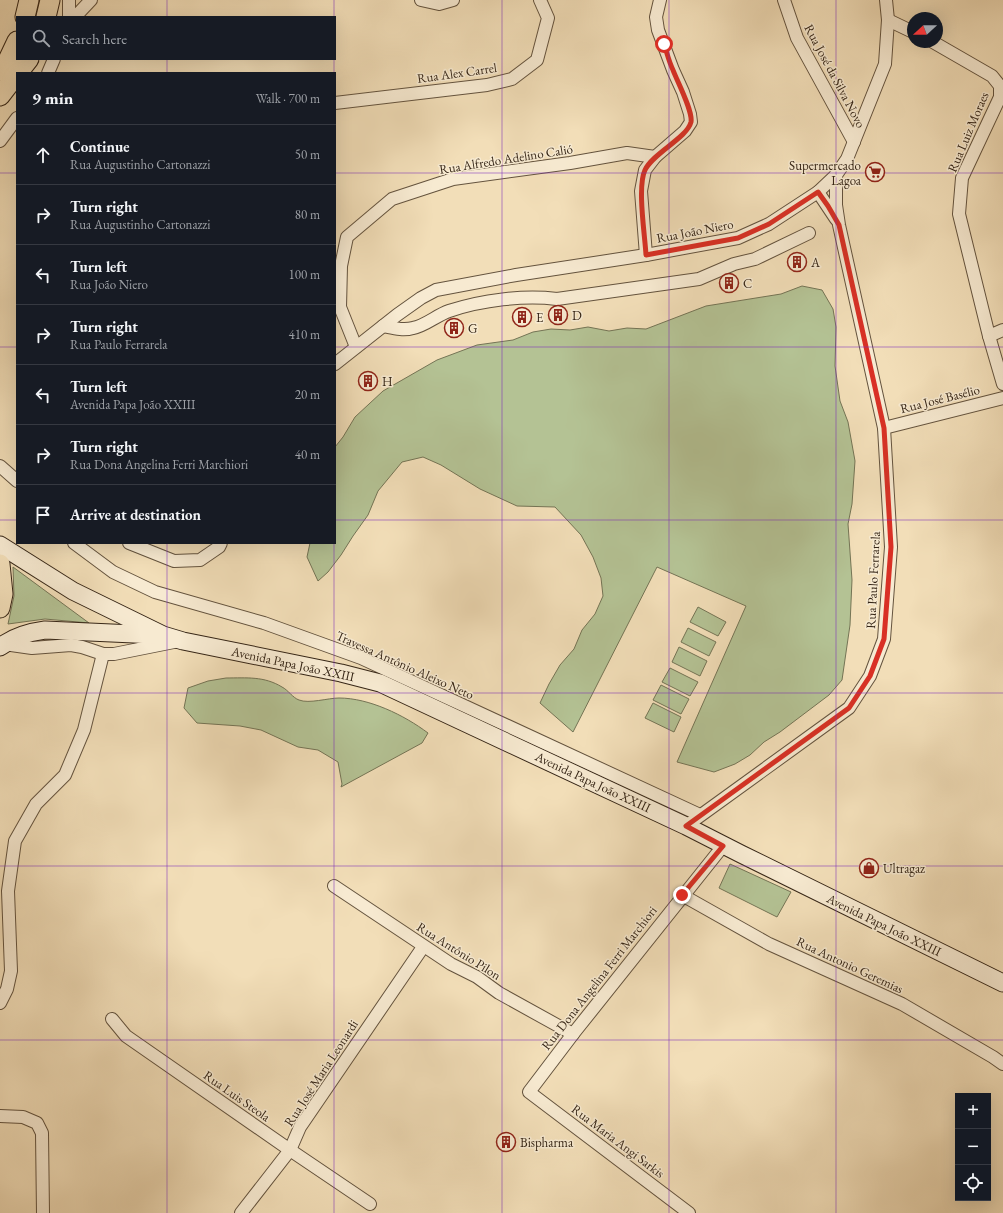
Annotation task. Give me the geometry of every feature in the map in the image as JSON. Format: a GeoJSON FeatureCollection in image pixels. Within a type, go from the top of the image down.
{"type":"FeatureCollection","features":[{"type":"Feature","properties":{"kind":"main road"},"geometry":{"type":"LineString","coordinates":[[25,16],[29,0]]}},
{"type":"Feature","properties":{"kind":"main road"},"geometry":{"type":"LineString","coordinates":[[46,16],[50,0]]}},
{"type":"Feature","properties":{"kind":"main road"},"geometry":{"type":"LineString","coordinates":[[0,71],[8,60],[16,43]]}},
{"type":"Feature","properties":{"kind":"main road"},"geometry":{"type":"LineString","coordinates":[[19,72],[28,60]]}},
{"type":"Feature","properties":{"kind":"main road"},"geometry":{"type":"LineString","coordinates":[[0,96],[16,75]]}},
{"type":"Feature","properties":{"kind":"main road","name":"Avenida Papa João XXIII"},"geometry":{"type":"LineString","coordinates":[[0,545],[73,591],[163,635],[183,641],[341,673],[380,683],[686,826],[723,846],[1003,983]]}},
{"type":"Feature","properties":{"kind":"main road"},"geometry":{"type":"LineString","coordinates":[[0,564],[3,594],[0,608]]}},
{"type":"Feature","properties":{"kind":"main road","name":"Avenida Papa João XXIII"},"geometry":{"type":"LineString","coordinates":[[2,645],[35,632],[45,630],[163,635]]}},
{"type":"Feature","properties":{"kind":"street"},"geometry":{"type":"LineString","coordinates":[[69,0],[69,16]]}},
{"type":"Feature","properties":{"kind":"street"},"geometry":{"type":"LineString","coordinates":[[76,16],[91,0]]}},
{"type":"Feature","properties":{"kind":"street"},"geometry":{"type":"LineString","coordinates":[[421,0],[439,4],[453,0]]}},
{"type":"Feature","properties":{"kind":"street","name":"Rua Alex Carrel"},"geometry":{"type":"LineString","coordinates":[[336,103],[487,85],[512,79],[537,60],[548,18],[540,0]]}},
{"type":"Feature","properties":{"kind":"street"},"geometry":{"type":"LineString","coordinates":[[646,255],[641,191],[645,170],[655,157],[685,131],[691,122],[683,92],[658,30],[656,17],[660,0]]}},
{"type":"Feature","properties":{"kind":"street","name":"Rua José da Silva Novo"},"geometry":{"type":"LineString","coordinates":[[784,0],[797,38],[854,142]]}},
{"type":"Feature","properties":{"kind":"street"},"geometry":{"type":"LineString","coordinates":[[896,0],[887,10],[907,27]]}},
{"type":"Feature","properties":{"kind":"street","name":"Rua João Niero"},"geometry":{"type":"LineString","coordinates":[[336,363],[421,298],[436,290],[516,275],[646,255],[738,238],[769,224],[818,192],[836,175],[847,158],[885,64],[887,10]]}},
{"type":"Feature","properties":{"kind":"street","name":"Rua Luiz Moraes"},"geometry":{"type":"LineString","coordinates":[[943,48],[992,76],[1000,86],[1000,97],[962,178],[959,214],[989,336],[1003,384]]}},
{"type":"Feature","properties":{"kind":"street"},"geometry":{"type":"LineString","coordinates":[[48,72],[54,60]]}},
{"type":"Feature","properties":{"kind":"street"},"geometry":{"type":"LineString","coordinates":[[0,141],[16,119]]}},
{"type":"Feature","properties":{"kind":"street","name":"Rua Alfredo Adelino Calió"},"geometry":{"type":"LineString","coordinates":[[356,347],[340,307],[341,266],[347,237],[392,199],[453,179],[562,164],[627,153],[655,157]]}},
{"type":"Feature","properties":{"kind":"street","name":"Rua Paulo Ferrarela"},"geometry":{"type":"LineString","coordinates":[[686,826],[849,708],[870,676],[884,639],[891,547],[884,428],[839,225],[836,205],[836,175]]}},
{"type":"Feature","properties":{"kind":"street","name":"Rua Paulo Ferrarela"},"geometry":{"type":"LineString","coordinates":[[818,192],[839,225]]}},
{"type":"Feature","properties":{"kind":"street"},"geometry":{"type":"LineString","coordinates":[[383,326],[403,330],[414,328],[448,311],[480,303],[537,297],[557,299],[699,279],[734,264],[755,259],[809,233]]}},
{"type":"Feature","properties":{"kind":"street"},"geometry":{"type":"LineString","coordinates":[[336,316],[348,326]]}},
{"type":"Feature","properties":{"kind":"street"},"geometry":{"type":"LineString","coordinates":[[989,336],[1003,330]]}},
{"type":"Feature","properties":{"kind":"street","name":"Rua José Basélio"},"geometry":{"type":"LineString","coordinates":[[884,428],[1003,398]]}},
{"type":"Feature","properties":{"kind":"street"},"geometry":{"type":"LineString","coordinates":[[0,466],[16,480]]}},
{"type":"Feature","properties":{"kind":"street","name":"Travessa Antônio Aleixo Neto"},"geometry":{"type":"LineString","coordinates":[[75,544],[113,572],[155,592],[264,623],[361,658],[700,815]]}},
{"type":"Feature","properties":{"kind":"street"},"geometry":{"type":"LineString","coordinates":[[132,544],[174,561],[200,560],[219,547],[220,544]]}},
{"type":"Feature","properties":{"kind":"street"},"geometry":{"type":"LineString","coordinates":[[2,645],[32,648],[71,645],[103,654],[114,654],[183,641]]}},
{"type":"Feature","properties":{"kind":"street"},"geometry":{"type":"LineString","coordinates":[[0,1003],[8,989],[11,971],[8,891],[15,841],[36,804],[65,774],[84,730],[101,667],[103,654]]}},
{"type":"Feature","properties":{"kind":"street","name":"Rua Dona Angelina Ferri Marchiori"},"geometry":{"type":"LineString","coordinates":[[529,1092],[682,895],[723,846]]}},
{"type":"Feature","properties":{"kind":"street","name":"Rua Antônio Pilon"},"geometry":{"type":"LineString","coordinates":[[334,886],[450,964],[477,977],[499,993],[573,1034]]}},
{"type":"Feature","properties":{"kind":"street","name":"Rua Antonio Geremias"},"geometry":{"type":"LineString","coordinates":[[682,895],[769,944],[902,1004],[1003,1064]]}},
{"type":"Feature","properties":{"kind":"street","name":"Rua José Maria Leonardi"},"geometry":{"type":"LineString","coordinates":[[241,1213],[290,1150],[300,1127],[423,947]]}},
{"type":"Feature","properties":{"kind":"street","name":"Rua Luis Steola"},"geometry":{"type":"LineString","coordinates":[[112,1019],[126,1036],[370,1204]]}},
{"type":"Feature","properties":{"kind":"street","name":"Rua Maria Angi Sarkis"},"geometry":{"type":"LineString","coordinates":[[529,1092],[689,1213]]}},
{"type":"Feature","properties":{"kind":"street"},"geometry":{"type":"LineString","coordinates":[[0,1116],[23,1117],[37,1123],[42,1133],[43,1213]]}},
{"type":"Feature","properties":{"kind":"green space"},"geometry":{"type":"Polygon","coordinates":[[[802,286],[822,290],[833,309],[836,327],[835,366],[840,401],[848,422],[855,461],[852,504],[848,524],[852,580],[850,625],[842,680],[829,695],[780,732],[764,742],[750,755],[735,764],[714,772],[677,762],[746,606],[657,567],[573,732],[540,703],[560,665],[574,649],[582,630],[595,614],[603,596],[601,578],[593,557],[581,535],[555,507],[517,506],[480,489],[441,465],[423,457],[402,462],[378,491],[368,515],[341,555],[328,572],[318,581],[307,557],[310,544],[336,544],[336,446],[355,417],[383,391],[437,360],[477,345],[513,340],[533,332],[551,329],[570,330],[588,327],[609,331],[627,328],[646,329],[706,306],[781,294],[802,286]]]}},
{"type":"Feature","properties":{"kind":"green space"},"geometry":{"type":"Polygon","coordinates":[[[13,567],[89,623],[45,619],[8,624],[14,596],[13,567]]]}},
{"type":"Feature","properties":{"kind":"green space"},"geometry":{"type":"Polygon","coordinates":[[[698,607],[726,622],[718,636],[690,622],[698,607]]]}},
{"type":"Feature","properties":{"kind":"green space"},"geometry":{"type":"Polygon","coordinates":[[[688,628],[716,642],[709,656],[681,642],[688,628]]]}},
{"type":"Feature","properties":{"kind":"green space"},"geometry":{"type":"Polygon","coordinates":[[[679,647],[707,661],[700,676],[672,662],[679,647]]]}},
{"type":"Feature","properties":{"kind":"green space"},"geometry":{"type":"Polygon","coordinates":[[[670,668],[698,682],[690,696],[662,682],[670,668]]]}},
{"type":"Feature","properties":{"kind":"green space"},"geometry":{"type":"Polygon","coordinates":[[[226,678],[255,678],[269,681],[282,687],[297,699],[303,701],[339,698],[374,704],[397,714],[419,726],[428,733],[422,743],[341,787],[342,784],[338,762],[318,750],[298,747],[261,730],[240,726],[197,723],[184,708],[188,688],[208,681],[226,678]]]}},
{"type":"Feature","properties":{"kind":"green space"},"geometry":{"type":"Polygon","coordinates":[[[661,685],[689,699],[681,714],[653,700],[661,685]]]}},
{"type":"Feature","properties":{"kind":"green space"},"geometry":{"type":"Polygon","coordinates":[[[653,703],[681,717],[674,732],[645,718],[653,703]]]}},
{"type":"Feature","properties":{"kind":"green space"},"geometry":{"type":"Polygon","coordinates":[[[730,864],[791,892],[777,917],[719,888],[730,864]]]}},
{"type":"Feature","properties":{"kind":"place","name":"Supermercado Lagoa"},"geometry":{"type":"Point","coordinates":[875,172]}},
{"type":"Feature","properties":{"kind":"place","name":"A"},"geometry":{"type":"Point","coordinates":[797,262]}},
{"type":"Feature","properties":{"kind":"place","name":"C"},"geometry":{"type":"Point","coordinates":[729,283]}},
{"type":"Feature","properties":{"kind":"place","name":"D"},"geometry":{"type":"Point","coordinates":[558,315]}},
{"type":"Feature","properties":{"kind":"place","name":"E"},"geometry":{"type":"Point","coordinates":[522,317]}},
{"type":"Feature","properties":{"kind":"place","name":"G"},"geometry":{"type":"Point","coordinates":[454,328]}},
{"type":"Feature","properties":{"kind":"place","name":"H"},"geometry":{"type":"Point","coordinates":[368,381]}},
{"type":"Feature","properties":{"kind":"place","name":"Ultragaz"},"geometry":{"type":"Point","coordinates":[869,868]}},
{"type":"Feature","properties":{"kind":"place","name":"Bispharma"},"geometry":{"type":"Point","coordinates":[506,1142]}},
{"type":"Feature","properties":{"kind":"route"},"geometry":{"type":"LineString","coordinates":[[664,44],[673,70],[683,92],[691,122],[685,131],[665,150],[655,157],[645,170],[641,191],[646,255],[738,238],[769,224],[818,192],[839,225],[884,428],[891,547],[884,639],[870,676],[849,708],[686,826],[723,846],[682,895]]}}]}
